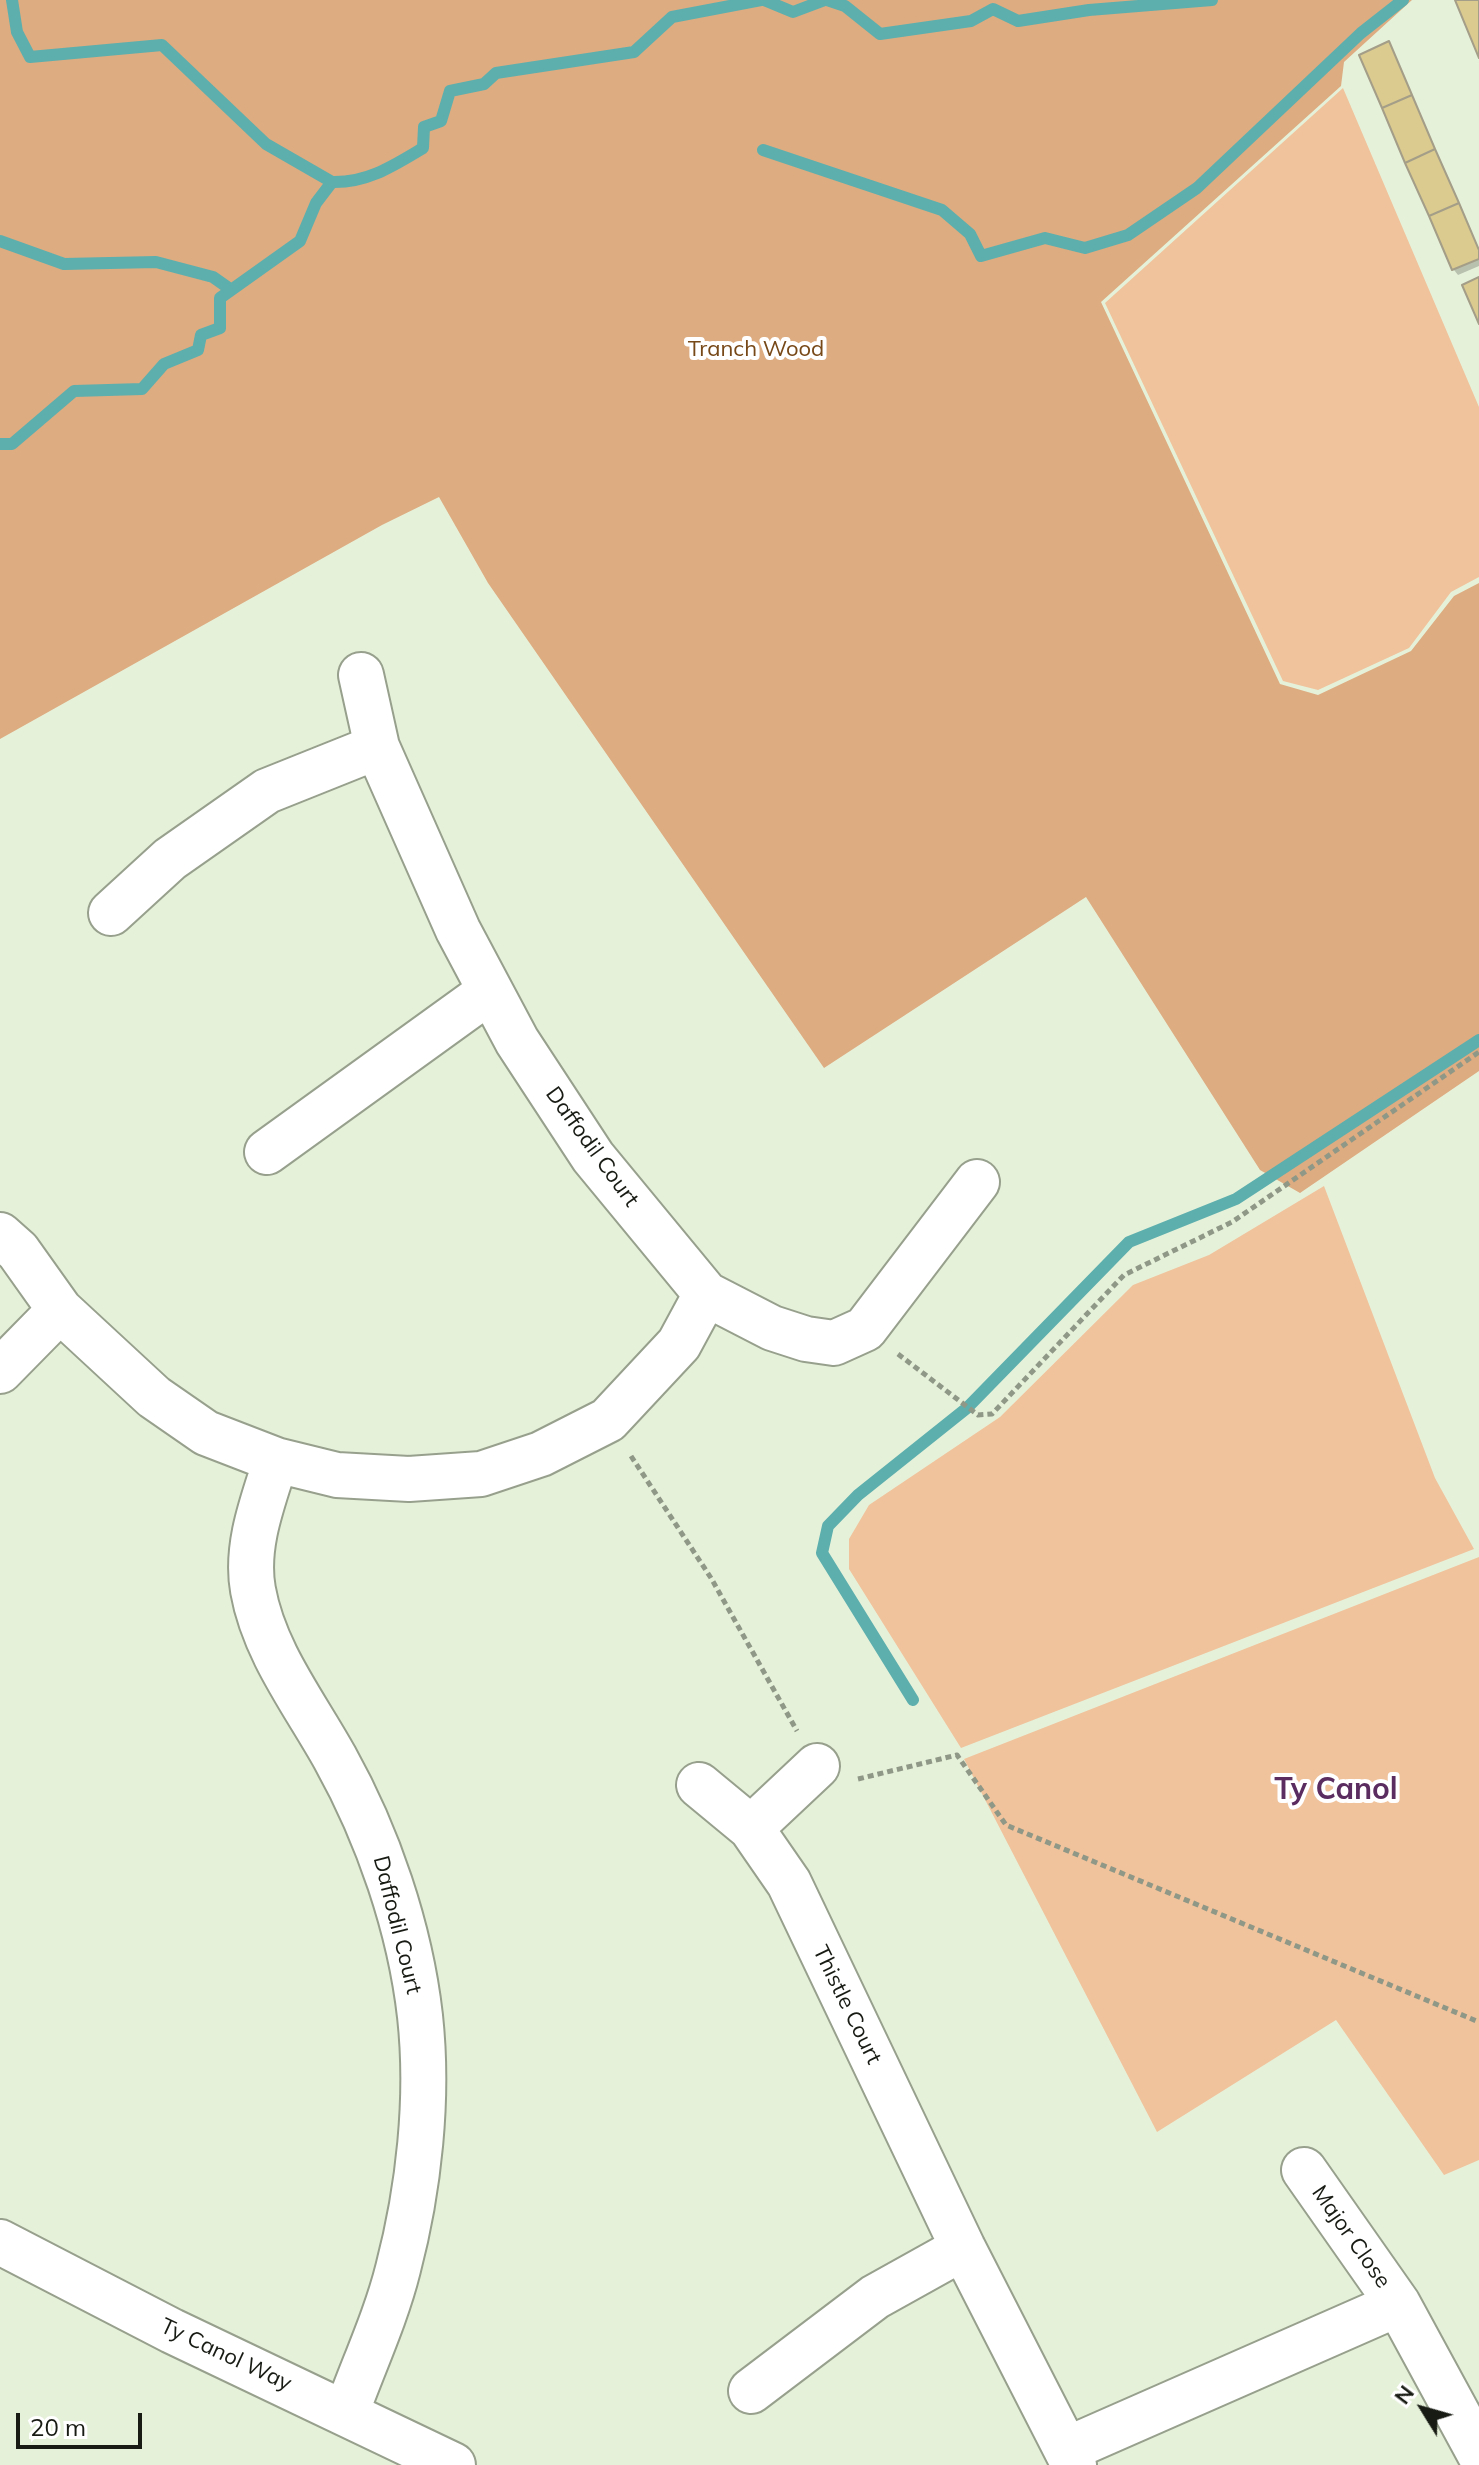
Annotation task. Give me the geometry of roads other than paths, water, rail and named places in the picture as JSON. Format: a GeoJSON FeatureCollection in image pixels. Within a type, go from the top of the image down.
{"type":"FeatureCollection","features":[{"type":"Feature","properties":{"kind":"street","name":"Daffodil Court"},"geometry":{"type":"LineString","coordinates":[[361,675],[377,747],[458,930],[517,1041],[593,1157],[706,1294],[772,1328],[806,1339],[834,1343],[865,1329],[977,1182]]}},
{"type":"Feature","properties":{"kind":"street"},"geometry":{"type":"LineString","coordinates":[[111,913],[170,859],[267,791],[377,747]]}},
{"type":"Feature","properties":{"kind":"street"},"geometry":{"type":"LineString","coordinates":[[267,1152],[490,991]]}},
{"type":"Feature","properties":{"kind":"street"},"geometry":{"type":"LineString","coordinates":[[0,1235],[18,1251],[60,1310],[154,1397],[206,1433],[276,1460],[337,1475],[409,1479],[481,1474],[541,1454],[608,1420],[679,1344],[706,1294]]}},
{"type":"Feature","properties":{"kind":"street"},"geometry":{"type":"LineString","coordinates":[[0,1371],[60,1310]]}},
{"type":"Feature","properties":{"kind":"street","name":"Daffodil Court"},"geometry":{"type":"LineString","coordinates":[[276,1460],[252,1541],[252,1589],[266,1635],[336,1759],[373,1835],[400,1922],[420,2016],[422,2107],[413,2192],[398,2270],[347,2411]]}},
{"type":"Feature","properties":{"kind":"street"},"geometry":{"type":"LineString","coordinates":[[751,1828],[817,1766]]}},
{"type":"Feature","properties":{"kind":"street","name":"Thistle Court"},"geometry":{"type":"LineString","coordinates":[[699,1785],[751,1828],[789,1883],[963,2248],[1071,2457],[1398,2304]]}},
{"type":"Feature","properties":{"kind":"street","name":"Major Close"},"geometry":{"type":"LineString","coordinates":[[1304,2170],[1398,2304]]}},
{"type":"Feature","properties":{"kind":"street","name":"Ty Canol Way"},"geometry":{"type":"LineString","coordinates":[[0,2242],[172,2331],[347,2411],[453,2465]]}},
{"type":"Feature","properties":{"kind":"street"},"geometry":{"type":"LineString","coordinates":[[751,2391],[875,2297],[963,2248]]}},
{"type":"Feature","properties":{"kind":"street"},"geometry":{"type":"LineString","coordinates":[[1398,2304],[1479,2453]]}},
{"type":"Feature","properties":{"kind":"waterway"},"geometry":{"type":"LineString","coordinates":[[12,0],[17,32],[30,57],[162,45],[266,144],[332,182]]}},
{"type":"Feature","properties":{"kind":"waterway"},"geometry":{"type":"LineString","coordinates":[[0,444],[12,444],[74,391],[142,389],[164,364],[198,350],[201,335],[220,328],[220,298],[300,241],[316,203],[332,182],[368,176],[423,148],[424,127],[441,121],[450,91],[484,84],[496,73],[634,52],[672,17],[761,0]]}},
{"type":"Feature","properties":{"kind":"waterway"},"geometry":{"type":"LineString","coordinates":[[764,0],[793,12],[825,0]]}},
{"type":"Feature","properties":{"kind":"waterway"},"geometry":{"type":"LineString","coordinates":[[827,0],[845,6],[880,34],[971,21],[993,9],[1018,21],[1089,10],[1212,0]]}},
{"type":"Feature","properties":{"kind":"waterway"},"geometry":{"type":"LineString","coordinates":[[763,150],[942,210],[970,234],[981,256],[1045,238],[1085,248],[1128,235],[1197,188],[1361,33],[1403,0]]}},
{"type":"Feature","properties":{"kind":"waterway"},"geometry":{"type":"LineString","coordinates":[[0,241],[64,264],[156,262],[213,277],[230,289]]}},
{"type":"Feature","properties":{"kind":"waterway"},"geometry":{"type":"LineString","coordinates":[[913,1700],[822,1553],[828,1526],[858,1495],[967,1408],[1129,1242],[1236,1199],[1479,1040]]}},
{"type":"Feature","properties":{"kind":"district","name":"Ty Canol"},"geometry":{"type":"Point","coordinates":[1336,1790]}},
{"type":"Feature","properties":{"kind":"park label","name":"Tranch Wood"},"geometry":{"type":"Point","coordinates":[756,349]}}]}
